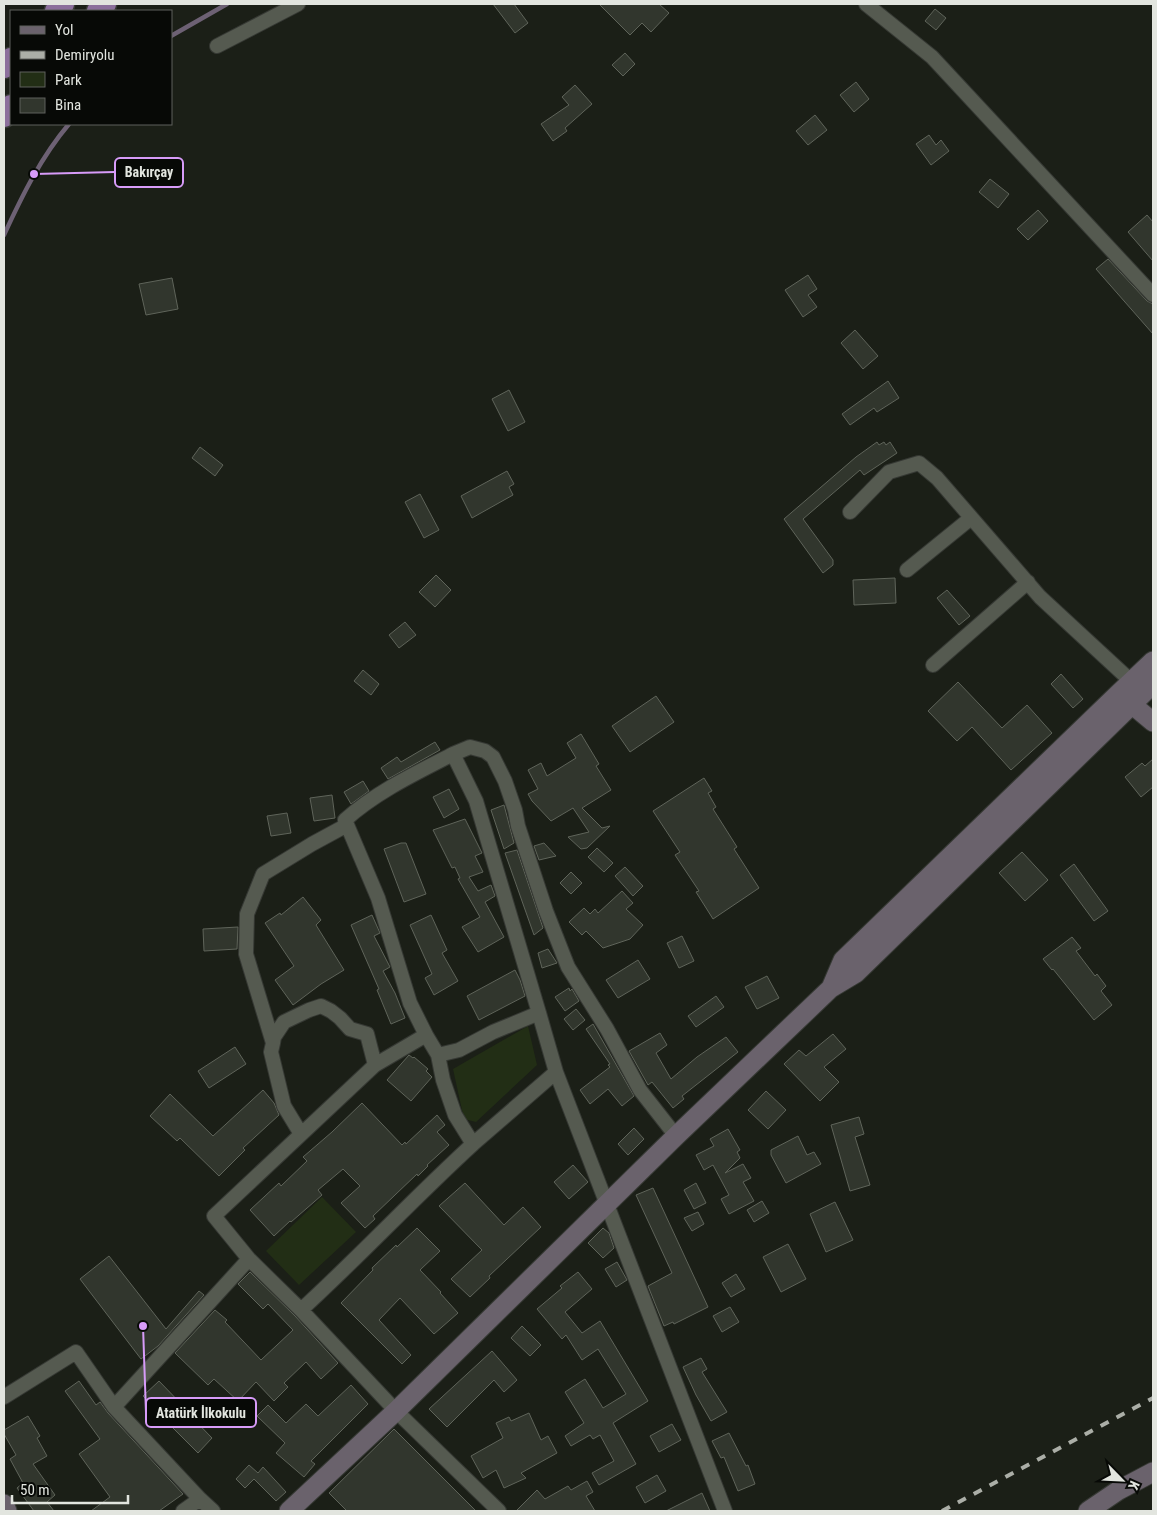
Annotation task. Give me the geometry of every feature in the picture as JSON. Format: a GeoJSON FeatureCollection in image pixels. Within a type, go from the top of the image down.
{"type":"FeatureCollection","features":[{"type":"Feature","properties":{"kind":"main road"},"geometry":{"type":"LineString","coordinates":[[289,1511],[396,1412],[606,1204],[831,988],[856,973],[1141,681],[1153,722]]}},
{"type":"Feature","properties":{"kind":"main road"},"geometry":{"type":"LineString","coordinates":[[1088,1511],[1119,1490],[1153,1472]]}},
{"type":"Feature","properties":{"kind":"main road"},"geometry":{"type":"LineString","coordinates":[[4,1504],[7,1511]]}},
{"type":"Feature","properties":{"kind":"street"},"geometry":{"type":"LineString","coordinates":[[217,46],[298,4]]}},
{"type":"Feature","properties":{"kind":"street"},"geometry":{"type":"LineString","coordinates":[[866,4],[932,57],[1153,295]]}},
{"type":"Feature","properties":{"kind":"street"},"geometry":{"type":"LineString","coordinates":[[850,512],[889,472],[919,464],[937,478],[1040,597],[1141,681]]}},
{"type":"Feature","properties":{"kind":"street"},"geometry":{"type":"LineString","coordinates":[[907,570],[972,518]]}},
{"type":"Feature","properties":{"kind":"street"},"geometry":{"type":"LineString","coordinates":[[933,665],[1028,582]]}},
{"type":"Feature","properties":{"kind":"street"},"geometry":{"type":"LineString","coordinates":[[473,1144],[455,1115],[443,1080],[438,1055],[410,1004],[378,898],[345,820],[356,810],[407,778],[470,747],[485,750],[493,757],[510,796],[546,911],[568,967],[607,1029],[640,1090],[676,1136]]}},
{"type":"Feature","properties":{"kind":"street"},"geometry":{"type":"LineString","coordinates":[[453,754],[476,801],[556,1072],[725,1511]]}},
{"type":"Feature","properties":{"kind":"street"},"geometry":{"type":"LineString","coordinates":[[273,1043],[246,954],[247,914],[263,874],[347,825]]}},
{"type":"Feature","properties":{"kind":"street"},"geometry":{"type":"LineString","coordinates":[[302,1134],[284,1106],[271,1052],[274,1037],[284,1022],[321,1006],[340,1018],[350,1029],[366,1034],[375,1065]]}},
{"type":"Feature","properties":{"kind":"street"},"geometry":{"type":"LineString","coordinates":[[438,1055],[459,1050],[493,1032],[539,1013]]}},
{"type":"Feature","properties":{"kind":"street"},"geometry":{"type":"LineString","coordinates":[[426,1035],[375,1065],[214,1216],[249,1259],[301,1310],[396,1412],[499,1511]]}},
{"type":"Feature","properties":{"kind":"street"},"geometry":{"type":"LineString","coordinates":[[301,1310],[348,1267],[473,1144],[556,1072]]}},
{"type":"Feature","properties":{"kind":"street"},"geometry":{"type":"LineString","coordinates":[[114,1407],[249,1259]]}},
{"type":"Feature","properties":{"kind":"street"},"geometry":{"type":"LineString","coordinates":[[4,1398],[76,1352],[114,1407],[213,1511]]}},
{"type":"Feature","properties":{"kind":"street"},"geometry":{"type":"LineString","coordinates":[[183,1511],[200,1499]]}},
{"type":"Feature","properties":{"kind":"green space"},"geometry":{"type":"Polygon","coordinates":[[[528,1026],[537,1065],[476,1122],[464,1119],[453,1069],[528,1026]]]}},
{"type":"Feature","properties":{"kind":"green space"},"geometry":{"type":"Polygon","coordinates":[[[322,1197],[356,1232],[299,1285],[266,1251],[322,1197]]]}},
{"type":"Feature","properties":{"kind":"building"},"geometry":{"type":"Polygon","coordinates":[[[493,4],[514,4],[528,23],[515,33],[493,4]]]}},
{"type":"Feature","properties":{"kind":"building"},"geometry":{"type":"Polygon","coordinates":[[[599,4],[659,4],[669,13],[651,32],[642,23],[630,35],[599,4]]]}},
{"type":"Feature","properties":{"kind":"building"},"geometry":{"type":"Polygon","coordinates":[[[935,9],[946,18],[936,30],[925,21],[935,9]]]}},
{"type":"Feature","properties":{"kind":"building"},"geometry":{"type":"Polygon","coordinates":[[[625,53],[635,64],[623,76],[612,65],[625,53]]]}},
{"type":"Feature","properties":{"kind":"building"},"geometry":{"type":"Polygon","coordinates":[[[856,82],[869,99],[854,112],[840,95],[856,82]]]}},
{"type":"Feature","properties":{"kind":"building"},"geometry":{"type":"Polygon","coordinates":[[[575,85],[592,104],[565,128],[567,131],[553,141],[541,124],[569,105],[562,97],[575,85]]]}},
{"type":"Feature","properties":{"kind":"building"},"geometry":{"type":"Polygon","coordinates":[[[815,115],[827,130],[808,145],[796,131],[815,115]]]}},
{"type":"Feature","properties":{"kind":"building"},"geometry":{"type":"Polygon","coordinates":[[[929,135],[936,145],[941,140],[949,151],[931,165],[916,144],[929,135]]]}},
{"type":"Feature","properties":{"kind":"building"},"geometry":{"type":"Polygon","coordinates":[[[990,179],[1009,194],[998,208],[979,192],[990,179]]]}},
{"type":"Feature","properties":{"kind":"building"},"geometry":{"type":"Polygon","coordinates":[[[1038,210],[1048,221],[1028,240],[1017,229],[1038,210]]]}},
{"type":"Feature","properties":{"kind":"building"},"geometry":{"type":"Polygon","coordinates":[[[1147,215],[1153,222],[1153,261],[1128,232],[1147,215]]]}},
{"type":"Feature","properties":{"kind":"building"},"geometry":{"type":"Polygon","coordinates":[[[1108,259],[1147,301],[1153,304],[1153,334],[1096,269],[1108,259]]]}},
{"type":"Feature","properties":{"kind":"building"},"geometry":{"type":"Polygon","coordinates":[[[808,275],[817,289],[808,295],[817,307],[803,317],[785,290],[808,275]]]}},
{"type":"Feature","properties":{"kind":"building"},"geometry":{"type":"Polygon","coordinates":[[[172,278],[178,309],[146,315],[139,284],[172,278]]]}},
{"type":"Feature","properties":{"kind":"building"},"geometry":{"type":"Polygon","coordinates":[[[855,330],[878,356],[863,369],[841,343],[855,330]]]}},
{"type":"Feature","properties":{"kind":"building"},"geometry":{"type":"Polygon","coordinates":[[[888,381],[899,398],[877,412],[874,408],[850,425],[842,414],[888,381]]]}},
{"type":"Feature","properties":{"kind":"building"},"geometry":{"type":"Polygon","coordinates":[[[509,390],[525,422],[508,431],[492,399],[509,390]]]}},
{"type":"Feature","properties":{"kind":"building"},"geometry":{"type":"Polygon","coordinates":[[[877,442],[879,445],[884,442],[886,445],[890,442],[897,453],[864,475],[860,470],[803,519],[833,560],[833,565],[823,573],[784,519],[856,457],[877,442]]]}},
{"type":"Feature","properties":{"kind":"building"},"geometry":{"type":"Polygon","coordinates":[[[200,447],[223,465],[215,476],[192,458],[200,447]]]}},
{"type":"Feature","properties":{"kind":"building"},"geometry":{"type":"Polygon","coordinates":[[[507,471],[514,484],[509,487],[513,495],[472,518],[461,496],[507,471]]]}},
{"type":"Feature","properties":{"kind":"building"},"geometry":{"type":"Polygon","coordinates":[[[420,494],[439,530],[424,538],[405,502],[420,494]]]}},
{"type":"Feature","properties":{"kind":"building"},"geometry":{"type":"Polygon","coordinates":[[[436,575],[451,590],[435,607],[419,592],[436,575]]]}},
{"type":"Feature","properties":{"kind":"building"},"geometry":{"type":"Polygon","coordinates":[[[895,578],[896,603],[854,605],[853,580],[895,578]]]}},
{"type":"Feature","properties":{"kind":"building"},"geometry":{"type":"Polygon","coordinates":[[[947,590],[970,616],[959,625],[937,598],[947,590]]]}},
{"type":"Feature","properties":{"kind":"building"},"geometry":{"type":"Polygon","coordinates":[[[405,622],[416,635],[399,648],[389,635],[405,622]]]}},
{"type":"Feature","properties":{"kind":"building"},"geometry":{"type":"Polygon","coordinates":[[[363,670],[379,684],[371,695],[354,681],[363,670]]]}},
{"type":"Feature","properties":{"kind":"building"},"geometry":{"type":"Polygon","coordinates":[[[1061,674],[1083,699],[1073,708],[1051,684],[1061,674]]]}},
{"type":"Feature","properties":{"kind":"building"},"geometry":{"type":"Polygon","coordinates":[[[958,682],[1002,728],[1027,705],[1052,733],[1011,770],[972,727],[957,741],[928,711],[958,682]]]}},
{"type":"Feature","properties":{"kind":"building"},"geometry":{"type":"Polygon","coordinates":[[[656,696],[674,722],[630,752],[612,726],[656,696]]]}},
{"type":"Feature","properties":{"kind":"building"},"geometry":{"type":"Polygon","coordinates":[[[581,734],[599,764],[596,766],[611,790],[582,808],[602,828],[610,826],[587,848],[581,849],[568,837],[589,832],[573,808],[551,821],[528,794],[538,789],[528,770],[541,763],[547,776],[576,758],[567,743],[581,734]]]}},
{"type":"Feature","properties":{"kind":"building"},"geometry":{"type":"Polygon","coordinates":[[[435,742],[440,750],[388,779],[381,768],[397,757],[401,762],[435,742]]]}},
{"type":"Feature","properties":{"kind":"building"},"geometry":{"type":"Polygon","coordinates":[[[1153,759],[1153,787],[1141,797],[1125,777],[1142,763],[1145,766],[1153,759]]]}},
{"type":"Feature","properties":{"kind":"building"},"geometry":{"type":"Polygon","coordinates":[[[704,778],[712,791],[708,793],[716,807],[713,809],[737,847],[734,849],[759,888],[713,919],[696,892],[699,891],[675,855],[680,852],[653,811],[704,778]]]}},
{"type":"Feature","properties":{"kind":"building"},"geometry":{"type":"Polygon","coordinates":[[[363,781],[369,791],[351,804],[344,792],[363,781]]]}},
{"type":"Feature","properties":{"kind":"building"},"geometry":{"type":"Polygon","coordinates":[[[449,789],[459,809],[444,818],[433,797],[449,789]]]}},
{"type":"Feature","properties":{"kind":"building"},"geometry":{"type":"Polygon","coordinates":[[[332,795],[335,818],[314,821],[310,798],[332,795]]]}},
{"type":"Feature","properties":{"kind":"building"},"geometry":{"type":"Polygon","coordinates":[[[504,805],[514,843],[504,849],[491,810],[504,805]]]}},
{"type":"Feature","properties":{"kind":"building"},"geometry":{"type":"Polygon","coordinates":[[[287,813],[291,833],[271,836],[267,816],[287,813]]]}},
{"type":"Feature","properties":{"kind":"building"},"geometry":{"type":"Polygon","coordinates":[[[465,819],[482,853],[475,856],[483,872],[469,877],[478,891],[491,885],[495,896],[485,902],[504,937],[478,952],[462,927],[480,917],[458,879],[460,878],[455,867],[452,868],[433,830],[465,819]]]}},
{"type":"Feature","properties":{"kind":"building"},"geometry":{"type":"Polygon","coordinates":[[[406,843],[426,894],[404,902],[384,849],[406,843]]]}},
{"type":"Feature","properties":{"kind":"building"},"geometry":{"type":"Polygon","coordinates":[[[544,843],[556,856],[539,860],[534,846],[544,843]]]}},
{"type":"Feature","properties":{"kind":"building"},"geometry":{"type":"Polygon","coordinates":[[[597,848],[613,863],[604,872],[588,857],[597,848]]]}},
{"type":"Feature","properties":{"kind":"building"},"geometry":{"type":"Polygon","coordinates":[[[517,850],[543,928],[534,935],[505,853],[517,850]]]}},
{"type":"Feature","properties":{"kind":"building"},"geometry":{"type":"Polygon","coordinates":[[[1022,852],[1048,880],[1025,901],[999,873],[1022,852]]]}},
{"type":"Feature","properties":{"kind":"building"},"geometry":{"type":"Polygon","coordinates":[[[1074,864],[1108,911],[1094,921],[1060,875],[1074,864]]]}},
{"type":"Feature","properties":{"kind":"building"},"geometry":{"type":"Polygon","coordinates":[[[625,867],[643,886],[633,896],[615,876],[625,867]]]}},
{"type":"Feature","properties":{"kind":"building"},"geometry":{"type":"Polygon","coordinates":[[[571,872],[582,883],[571,894],[560,883],[571,872]]]}},
{"type":"Feature","properties":{"kind":"building"},"geometry":{"type":"Polygon","coordinates":[[[622,891],[633,903],[626,909],[643,925],[630,939],[603,948],[586,931],[582,935],[569,922],[584,908],[590,914],[595,909],[598,913],[622,891]]]}},
{"type":"Feature","properties":{"kind":"building"},"geometry":{"type":"Polygon","coordinates":[[[303,897],[321,920],[316,925],[344,970],[293,1005],[275,980],[294,966],[265,923],[280,913],[281,915],[303,897]]]}},
{"type":"Feature","properties":{"kind":"building"},"geometry":{"type":"Polygon","coordinates":[[[372,915],[380,933],[374,936],[390,967],[383,971],[395,993],[405,1018],[391,1024],[377,990],[379,989],[351,925],[372,915]]]}},
{"type":"Feature","properties":{"kind":"building"},"geometry":{"type":"Polygon","coordinates":[[[431,915],[447,950],[442,953],[458,981],[434,995],[425,978],[432,974],[410,925],[431,915]]]}},
{"type":"Feature","properties":{"kind":"building"},"geometry":{"type":"Polygon","coordinates":[[[238,927],[237,949],[204,951],[203,929],[238,927]]]}},
{"type":"Feature","properties":{"kind":"building"},"geometry":{"type":"Polygon","coordinates":[[[682,936],[694,961],[679,968],[667,943],[682,936]]]}},
{"type":"Feature","properties":{"kind":"building"},"geometry":{"type":"Polygon","coordinates":[[[1072,937],[1081,948],[1076,951],[1095,976],[1097,974],[1106,986],[1101,991],[1112,1005],[1094,1020],[1043,959],[1072,937]]]}},
{"type":"Feature","properties":{"kind":"building"},"geometry":{"type":"Polygon","coordinates":[[[548,949],[557,963],[542,968],[538,953],[548,949]]]}},
{"type":"Feature","properties":{"kind":"building"},"geometry":{"type":"Polygon","coordinates":[[[638,960],[650,979],[618,998],[606,980],[638,960]]]}},
{"type":"Feature","properties":{"kind":"building"},"geometry":{"type":"Polygon","coordinates":[[[515,970],[525,996],[479,1020],[467,996],[515,970]]]}},
{"type":"Feature","properties":{"kind":"building"},"geometry":{"type":"Polygon","coordinates":[[[767,976],[779,998],[757,1009],[745,987],[767,976]]]}},
{"type":"Feature","properties":{"kind":"building"},"geometry":{"type":"Polygon","coordinates":[[[569,988],[570,991],[572,989],[579,1001],[565,1011],[555,997],[569,988]]]}},
{"type":"Feature","properties":{"kind":"building"},"geometry":{"type":"Polygon","coordinates":[[[716,996],[724,1007],[696,1027],[688,1016],[716,996]]]}},
{"type":"Feature","properties":{"kind":"building"},"geometry":{"type":"Polygon","coordinates":[[[576,1009],[585,1020],[573,1030],[564,1019],[576,1009]]]}},
{"type":"Feature","properties":{"kind":"building"},"geometry":{"type":"Polygon","coordinates":[[[593,1024],[634,1096],[622,1106],[608,1089],[590,1104],[580,1090],[610,1067],[608,1065],[610,1064],[586,1029],[593,1024]]]}},
{"type":"Feature","properties":{"kind":"building"},"geometry":{"type":"Polygon","coordinates":[[[660,1033],[667,1045],[656,1053],[671,1079],[697,1057],[726,1037],[738,1052],[682,1096],[684,1099],[673,1108],[652,1082],[648,1085],[629,1051],[660,1033]]]}},
{"type":"Feature","properties":{"kind":"building"},"geometry":{"type":"Polygon","coordinates":[[[833,1034],[846,1049],[824,1067],[839,1082],[820,1101],[784,1064],[799,1050],[806,1056],[833,1034]]]}},
{"type":"Feature","properties":{"kind":"building"},"geometry":{"type":"Polygon","coordinates":[[[235,1047],[246,1064],[209,1088],[198,1071],[235,1047]]]}},
{"type":"Feature","properties":{"kind":"building"},"geometry":{"type":"Polygon","coordinates":[[[409,1055],[428,1069],[426,1071],[432,1077],[411,1101],[387,1080],[409,1055]]]}},
{"type":"Feature","properties":{"kind":"building"},"geometry":{"type":"Polygon","coordinates":[[[263,1090],[274,1103],[279,1115],[243,1148],[245,1150],[219,1176],[180,1138],[177,1141],[150,1116],[170,1094],[213,1136],[263,1090]]]}},
{"type":"Feature","properties":{"kind":"building"},"geometry":{"type":"Polygon","coordinates":[[[766,1091],[786,1110],[768,1129],[748,1110],[766,1091]]]}},
{"type":"Feature","properties":{"kind":"building"},"geometry":{"type":"Polygon","coordinates":[[[362,1103],[402,1145],[405,1142],[406,1144],[437,1115],[445,1125],[437,1132],[449,1145],[373,1216],[375,1219],[365,1228],[341,1203],[360,1186],[343,1169],[318,1190],[322,1195],[274,1236],[250,1210],[279,1183],[281,1186],[307,1161],[303,1157],[362,1103]]]}},
{"type":"Feature","properties":{"kind":"building"},"geometry":{"type":"Polygon","coordinates":[[[859,1117],[864,1134],[855,1137],[870,1185],[850,1191],[831,1125],[859,1117]]]}},
{"type":"Feature","properties":{"kind":"building"},"geometry":{"type":"Polygon","coordinates":[[[634,1128],[644,1139],[628,1155],[618,1144],[634,1128]]]}},
{"type":"Feature","properties":{"kind":"building"},"geometry":{"type":"Polygon","coordinates":[[[728,1129],[740,1150],[737,1152],[740,1158],[725,1173],[743,1164],[751,1178],[743,1182],[754,1201],[729,1214],[721,1199],[729,1195],[713,1165],[704,1170],[696,1155],[714,1146],[710,1139],[728,1129]]]}},
{"type":"Feature","properties":{"kind":"building"},"geometry":{"type":"Polygon","coordinates":[[[798,1136],[807,1155],[814,1152],[821,1164],[786,1183],[771,1155],[771,1150],[798,1136]]]}},
{"type":"Feature","properties":{"kind":"building"},"geometry":{"type":"Polygon","coordinates":[[[573,1165],[588,1182],[569,1199],[554,1182],[573,1165]]]}},
{"type":"Feature","properties":{"kind":"building"},"geometry":{"type":"Polygon","coordinates":[[[465,1183],[504,1225],[523,1207],[541,1227],[489,1276],[490,1278],[470,1297],[451,1279],[482,1250],[439,1206],[465,1183]]]}},
{"type":"Feature","properties":{"kind":"building"},"geometry":{"type":"Polygon","coordinates":[[[696,1183],[706,1203],[694,1209],[684,1190],[696,1183]]]}},
{"type":"Feature","properties":{"kind":"building"},"geometry":{"type":"Polygon","coordinates":[[[653,1188],[708,1307],[674,1324],[673,1322],[664,1326],[648,1286],[672,1273],[636,1195],[653,1188]]]}},
{"type":"Feature","properties":{"kind":"building"},"geometry":{"type":"Polygon","coordinates":[[[762,1201],[769,1213],[754,1222],[747,1210],[762,1201]]]}},
{"type":"Feature","properties":{"kind":"building"},"geometry":{"type":"Polygon","coordinates":[[[835,1202],[853,1240],[826,1252],[810,1214],[835,1202]]]}},
{"type":"Feature","properties":{"kind":"building"},"geometry":{"type":"Polygon","coordinates":[[[698,1212],[704,1224],[692,1231],[684,1218],[698,1212]]]}},
{"type":"Feature","properties":{"kind":"building"},"geometry":{"type":"Polygon","coordinates":[[[417,1228],[440,1251],[420,1270],[458,1313],[434,1334],[400,1298],[379,1320],[411,1355],[402,1364],[341,1303],[373,1270],[372,1268],[417,1228]]]}},
{"type":"Feature","properties":{"kind":"building"},"geometry":{"type":"Polygon","coordinates":[[[603,1228],[609,1233],[614,1248],[603,1258],[588,1243],[603,1228]]]}},
{"type":"Feature","properties":{"kind":"building"},"geometry":{"type":"Polygon","coordinates":[[[788,1244],[806,1279],[781,1292],[763,1257],[788,1244]]]}},
{"type":"Feature","properties":{"kind":"building"},"geometry":{"type":"Polygon","coordinates":[[[109,1256],[166,1329],[199,1291],[204,1295],[158,1346],[141,1359],[80,1279],[109,1256]]]}},
{"type":"Feature","properties":{"kind":"building"},"geometry":{"type":"Polygon","coordinates":[[[617,1262],[627,1280],[616,1287],[605,1269],[617,1262]]]}},
{"type":"Feature","properties":{"kind":"building"},"geometry":{"type":"Polygon","coordinates":[[[250,1272],[295,1316],[338,1363],[321,1379],[306,1362],[284,1383],[288,1387],[274,1401],[256,1382],[238,1401],[214,1379],[208,1385],[175,1353],[215,1310],[227,1320],[225,1322],[261,1360],[293,1330],[268,1304],[263,1309],[238,1284],[250,1272]]]}},
{"type":"Feature","properties":{"kind":"building"},"geometry":{"type":"Polygon","coordinates":[[[578,1272],[592,1289],[565,1312],[582,1333],[600,1321],[648,1401],[613,1423],[636,1464],[599,1485],[592,1473],[614,1461],[600,1435],[593,1439],[590,1435],[571,1446],[565,1436],[584,1423],[565,1392],[585,1379],[603,1408],[626,1394],[598,1349],[582,1360],[566,1335],[562,1339],[537,1309],[562,1288],[560,1286],[578,1272]]]}},
{"type":"Feature","properties":{"kind":"building"},"geometry":{"type":"Polygon","coordinates":[[[736,1274],[745,1289],[731,1297],[722,1283],[736,1274]]]}},
{"type":"Feature","properties":{"kind":"building"},"geometry":{"type":"Polygon","coordinates":[[[730,1307],[739,1322],[722,1332],[713,1316],[730,1307]]]}},
{"type":"Feature","properties":{"kind":"building"},"geometry":{"type":"Polygon","coordinates":[[[522,1326],[541,1345],[530,1356],[511,1338],[522,1326]]]}},
{"type":"Feature","properties":{"kind":"building"},"geometry":{"type":"Polygon","coordinates":[[[492,1351],[517,1380],[504,1392],[494,1380],[447,1427],[429,1409],[492,1351]]]}},
{"type":"Feature","properties":{"kind":"building"},"geometry":{"type":"Polygon","coordinates":[[[701,1358],[707,1369],[702,1372],[727,1412],[711,1421],[683,1367],[701,1358]]]}},
{"type":"Feature","properties":{"kind":"building"},"geometry":{"type":"Polygon","coordinates":[[[79,1381],[96,1405],[100,1402],[183,1494],[159,1511],[91,1511],[110,1497],[79,1454],[100,1439],[65,1391],[79,1381]]]}},
{"type":"Feature","properties":{"kind":"building"},"geometry":{"type":"Polygon","coordinates":[[[159,1381],[212,1438],[198,1453],[143,1396],[159,1381]]]}},
{"type":"Feature","properties":{"kind":"building"},"geometry":{"type":"Polygon","coordinates":[[[351,1385],[368,1404],[311,1461],[315,1464],[304,1477],[276,1453],[285,1443],[257,1416],[268,1405],[286,1423],[306,1404],[318,1416],[351,1385]]]}},
{"type":"Feature","properties":{"kind":"building"},"geometry":{"type":"Polygon","coordinates":[[[529,1413],[541,1440],[548,1436],[557,1453],[521,1473],[526,1478],[504,1488],[496,1470],[483,1478],[471,1456],[503,1438],[496,1423],[509,1417],[511,1421],[529,1413]]]}},
{"type":"Feature","properties":{"kind":"building"},"geometry":{"type":"Polygon","coordinates":[[[28,1416],[40,1436],[37,1438],[47,1456],[33,1464],[55,1495],[47,1502],[54,1511],[34,1511],[17,1488],[23,1483],[10,1459],[16,1455],[4,1434],[4,1430],[28,1416]]]}},
{"type":"Feature","properties":{"kind":"building"},"geometry":{"type":"Polygon","coordinates":[[[672,1424],[681,1440],[659,1452],[650,1436],[672,1424]]]}},
{"type":"Feature","properties":{"kind":"building"},"geometry":{"type":"Polygon","coordinates":[[[394,1429],[476,1511],[347,1511],[329,1493],[394,1429]]]}},
{"type":"Feature","properties":{"kind":"building"},"geometry":{"type":"Polygon","coordinates":[[[729,1433],[746,1466],[748,1465],[755,1484],[738,1491],[724,1457],[721,1458],[712,1441],[729,1433]]]}},
{"type":"Feature","properties":{"kind":"building"},"geometry":{"type":"Polygon","coordinates":[[[249,1465],[258,1473],[263,1467],[286,1492],[276,1501],[254,1479],[245,1488],[236,1479],[249,1465]]]}},
{"type":"Feature","properties":{"kind":"building"},"geometry":{"type":"Polygon","coordinates":[[[657,1475],[666,1491],[645,1503],[636,1487],[657,1475]]]}},
{"type":"Feature","properties":{"kind":"building"},"geometry":{"type":"Polygon","coordinates":[[[587,1481],[593,1492],[586,1496],[595,1511],[516,1511],[537,1490],[545,1499],[568,1486],[571,1490],[587,1481]]]}},
{"type":"Feature","properties":{"kind":"building"},"geometry":{"type":"Polygon","coordinates":[[[702,1493],[710,1511],[666,1511],[702,1493]]]}},
{"type":"Feature","properties":{"kind":"waterway"},"geometry":{"type":"LineString","coordinates":[[172,35],[227,4]]}},
{"type":"Feature","properties":{"kind":"waterway"},"geometry":{"type":"LineString","coordinates":[[4,235],[41,163],[68,125]]}},
{"type":"Feature","properties":{"kind":"railway"},"geometry":{"type":"LineString","coordinates":[[942,1511],[1153,1398]]}},
{"type":"Feature","properties":{"kind":"place","name":"Bakırçay"},"geometry":{"type":"Point","coordinates":[34,174]}},
{"type":"Feature","properties":{"kind":"place","name":"Atatürk İlkokulu"},"geometry":{"type":"Point","coordinates":[143,1326]}}]}
